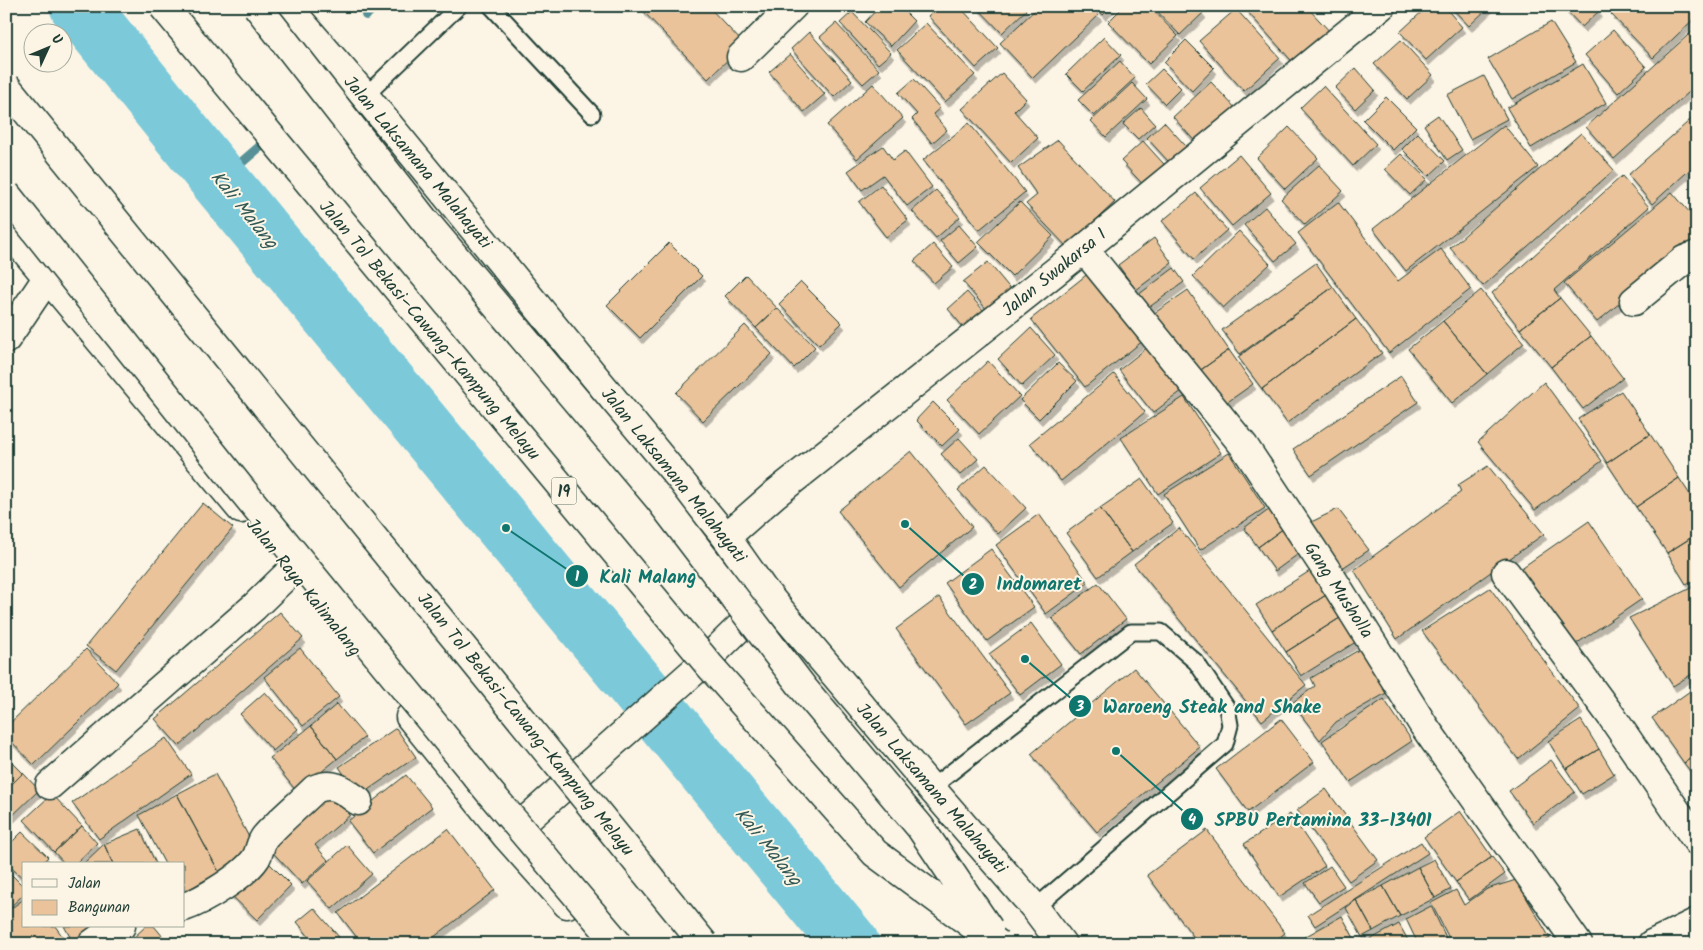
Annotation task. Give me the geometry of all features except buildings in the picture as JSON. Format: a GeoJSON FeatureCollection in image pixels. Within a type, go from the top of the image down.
{"type":"FeatureCollection","features":[{"type":"Feature","properties":{"kind":"main road","name":"Jalan Tol Bekasi–Cawang–Kampung Melayu"},"geometry":{"type":"LineString","coordinates":[[163,6],[709,665],[875,853],[999,944]]}},
{"type":"Feature","properties":{"kind":"main road"},"geometry":{"type":"LineString","coordinates":[[257,6],[425,221],[658,499],[804,689],[920,827],[999,944]]}},
{"type":"Feature","properties":{"kind":"main road"},"geometry":{"type":"LineString","coordinates":[[741,57],[793,6]]}},
{"type":"Feature","properties":{"kind":"main road","name":"Jalan Swakarsa I"},"geometry":{"type":"LineString","coordinates":[[726,537],[775,494],[1084,249],[1381,6]]}},
{"type":"Feature","properties":{"kind":"main road","name":"Jalan Laksamana Malahayati"},"geometry":{"type":"LineString","coordinates":[[296,10],[726,537],[780,610],[1036,908],[1062,944]]}},
{"type":"Feature","properties":{"kind":"main road","name":"Jalan Tol Bekasi–Cawang–Kampung Melayu"},"geometry":{"type":"LineString","coordinates":[[6,86],[704,944]]}},
{"type":"Feature","properties":{"kind":"main road"},"geometry":{"type":"LineString","coordinates":[[6,194],[242,490],[491,794],[618,944]]}},
{"type":"Feature","properties":{"kind":"main road","name":"Jalan Raya Kalimalang"},"geometry":{"type":"LineString","coordinates":[[6,228],[292,570],[507,836],[604,944]]}},
{"type":"Feature","properties":{"kind":"main road","name":"Gang Musholla"},"geometry":{"type":"LineString","coordinates":[[1084,249],[1244,446],[1332,580],[1424,726],[1578,944]]}},
{"type":"Feature","properties":{"kind":"main road"},"geometry":{"type":"LineString","coordinates":[[1634,301],[1684,260],[1697,255]]}},
{"type":"Feature","properties":{"kind":"main road"},"geometry":{"type":"LineString","coordinates":[[6,339],[46,278]]}},
{"type":"Feature","properties":{"kind":"main road"},"geometry":{"type":"LineString","coordinates":[[50,785],[254,607],[292,570]]}},
{"type":"Feature","properties":{"kind":"main road"},"geometry":{"type":"LineString","coordinates":[[1506,573],[1612,717],[1697,841]]}},
{"type":"Feature","properties":{"kind":"main road"},"geometry":{"type":"LineString","coordinates":[[507,836],[701,666],[744,623],[762,588]]}},
{"type":"Feature","properties":{"kind":"main road"},"geometry":{"type":"LineString","coordinates":[[744,623],[780,610]]}},
{"type":"Feature","properties":{"kind":"main road"},"geometry":{"type":"LineString","coordinates":[[185,907],[194,904],[229,882],[253,862],[258,856],[264,838],[315,789],[324,785],[340,788],[358,801]]}},
{"type":"Feature","properties":{"kind":"main road"},"geometry":{"type":"LineString","coordinates":[[1652,944],[1697,922]]}},
{"type":"Feature","properties":{"kind":"main road"},"geometry":{"type":"LineString","coordinates":[[92,944],[106,933],[117,928]]}},
{"type":"Feature","properties":{"kind":"lane"},"geometry":{"type":"LineString","coordinates":[[365,96],[459,6]]}},
{"type":"Feature","properties":{"kind":"lane"},"geometry":{"type":"LineString","coordinates":[[491,6],[592,114]]}},
{"type":"Feature","properties":{"kind":"lane"},"geometry":{"type":"LineString","coordinates":[[931,788],[1131,632],[1161,632],[1196,662],[1227,708],[1230,725],[1225,744],[1036,908]]}},
{"type":"Feature","properties":{"kind":"waterway","name":"Kali Malang"},"geometry":{"type":"LineString","coordinates":[[79,6],[220,181],[850,944]]}},
{"type":"Feature","properties":{"kind":"waterway"},"geometry":{"type":"LineString","coordinates":[[366,15],[375,6]]}},
{"type":"Feature","properties":{"kind":"waterway"},"geometry":{"type":"LineString","coordinates":[[220,181],[264,143]]}},
{"type":"Feature","properties":{"kind":"place","name":"Indomaret"},"geometry":{"type":"Point","coordinates":[905,524]}},
{"type":"Feature","properties":{"kind":"place","name":"Kali Malang"},"geometry":{"type":"Point","coordinates":[506,528]}},
{"type":"Feature","properties":{"kind":"place","name":"Waroeng Steak and Shake"},"geometry":{"type":"Point","coordinates":[1025,659]}},
{"type":"Feature","properties":{"kind":"place","name":"SPBU Pertamina 33-13401"},"geometry":{"type":"Point","coordinates":[1116,751]}}]}
